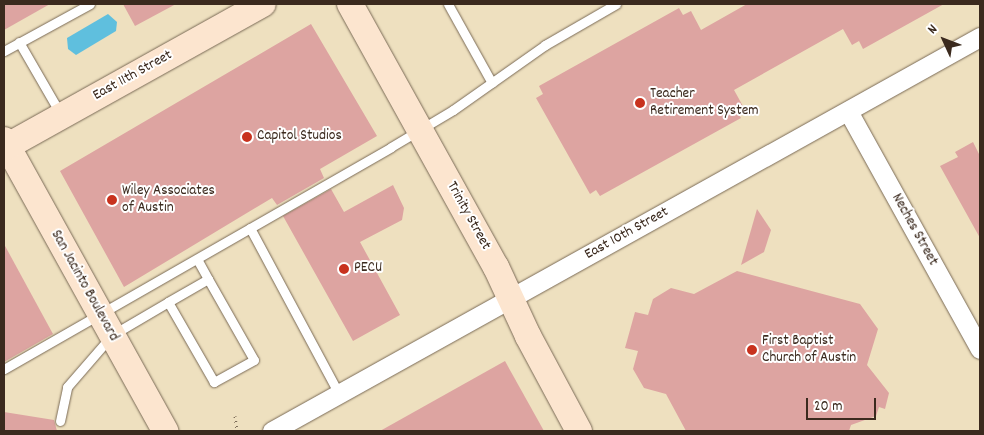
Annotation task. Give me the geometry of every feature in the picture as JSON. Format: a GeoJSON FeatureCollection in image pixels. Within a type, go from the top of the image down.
{"type":"FeatureCollection","features":[{"type":"Feature","properties":{"kind":"main road","name":"East 11th Street"},"geometry":{"type":"LineString","coordinates":[[5,145],[62,116],[263,4]]}},
{"type":"Feature","properties":{"kind":"main road","name":"Trinity Street"},"geometry":{"type":"LineString","coordinates":[[350,4],[496,267],[528,336],[579,431]]}},
{"type":"Feature","properties":{"kind":"main road","name":"San Jacinto Boulevard"},"geometry":{"type":"LineString","coordinates":[[5,145],[165,431]]}},
{"type":"Feature","properties":{"kind":"street","name":"East 10th Street"},"geometry":{"type":"LineString","coordinates":[[272,431],[980,37]]}},
{"type":"Feature","properties":{"kind":"street","name":"Neches Street"},"geometry":{"type":"LineString","coordinates":[[848,111],[980,349]]}},
{"type":"Feature","properties":{"kind":"lane"},"geometry":{"type":"LineString","coordinates":[[4,51],[90,4]]}},
{"type":"Feature","properties":{"kind":"lane"},"geometry":{"type":"LineString","coordinates":[[448,4],[492,83]]}},
{"type":"Feature","properties":{"kind":"lane"},"geometry":{"type":"LineString","coordinates":[[60,421],[67,386],[106,324],[197,259],[453,110],[545,45],[616,4]]}},
{"type":"Feature","properties":{"kind":"lane"},"geometry":{"type":"LineString","coordinates":[[20,42],[62,116]]}},
{"type":"Feature","properties":{"kind":"lane"},"geometry":{"type":"LineString","coordinates":[[250,228],[339,394]]}},
{"type":"Feature","properties":{"kind":"lane"},"geometry":{"type":"LineString","coordinates":[[168,302],[214,382],[254,360],[197,259]]}},
{"type":"Feature","properties":{"kind":"lane"},"geometry":{"type":"LineString","coordinates":[[4,369],[106,324],[168,302],[208,279]]}},
{"type":"Feature","properties":{"kind":"path"},"geometry":{"type":"LineString","coordinates":[[235,416],[238,431]]}},
{"type":"Feature","properties":{"kind":"water"},"geometry":{"type":"Polygon","coordinates":[[[108,14],[117,22],[116,31],[76,55],[68,49],[67,38],[108,14]]]}},
{"type":"Feature","properties":{"kind":"building"},"geometry":{"type":"Polygon","coordinates":[[[4,4],[50,4],[4,30],[4,4]]]}},
{"type":"Feature","properties":{"kind":"building"},"geometry":{"type":"Polygon","coordinates":[[[123,4],[176,4],[135,26],[123,4]]]}},
{"type":"Feature","properties":{"kind":"building","name":"Teacher Retirement System"},"geometry":{"type":"Polygon","coordinates":[[[747,4],[944,4],[863,49],[859,41],[852,45],[843,29],[734,90],[744,108],[737,112],[741,118],[600,196],[596,190],[590,194],[536,98],[543,94],[539,86],[679,8],[683,15],[691,11],[701,30],[747,4]]]}},
{"type":"Feature","properties":{"kind":"building","name":"Capitol Studios"},"geometry":{"type":"Polygon","coordinates":[[[311,24],[377,136],[320,169],[324,178],[277,205],[272,198],[124,287],[60,171],[311,24]]]}},
{"type":"Feature","properties":{"kind":"building"},"geometry":{"type":"Polygon","coordinates":[[[973,142],[980,156],[980,238],[940,166],[958,157],[955,152],[973,142]]]}},
{"type":"Feature","properties":{"kind":"building","name":"PECU"},"geometry":{"type":"Polygon","coordinates":[[[393,185],[404,208],[402,220],[360,242],[400,315],[353,341],[283,216],[331,189],[344,212],[393,185]]]}},
{"type":"Feature","properties":{"kind":"building"},"geometry":{"type":"Polygon","coordinates":[[[757,209],[771,230],[764,252],[741,265],[757,209]]]}},
{"type":"Feature","properties":{"kind":"building"},"geometry":{"type":"Polygon","coordinates":[[[4,244],[53,334],[4,362],[4,244]]]}},
{"type":"Feature","properties":{"kind":"building","name":"First Baptist Church of Austin"},"geometry":{"type":"Polygon","coordinates":[[[737,271],[860,304],[878,329],[867,365],[889,393],[885,409],[879,407],[876,416],[851,425],[849,431],[686,431],[666,394],[644,388],[633,369],[638,351],[625,348],[635,312],[648,315],[653,299],[671,288],[694,294],[737,271]]]}},
{"type":"Feature","properties":{"kind":"building"},"geometry":{"type":"Polygon","coordinates":[[[505,361],[544,431],[380,431],[505,361]]]}},
{"type":"Feature","properties":{"kind":"building"},"geometry":{"type":"Polygon","coordinates":[[[4,412],[54,420],[57,431],[4,431],[4,412]]]}},
{"type":"Feature","properties":{"kind":"place","name":"Teacher Retirement System"},"geometry":{"type":"Point","coordinates":[640,103]}},
{"type":"Feature","properties":{"kind":"place","name":"Capitol Studios"},"geometry":{"type":"Point","coordinates":[247,137]}},
{"type":"Feature","properties":{"kind":"place","name":"Wiley Associates of Austin"},"geometry":{"type":"Point","coordinates":[112,200]}},
{"type":"Feature","properties":{"kind":"place","name":"PECU"},"geometry":{"type":"Point","coordinates":[344,269]}},
{"type":"Feature","properties":{"kind":"place","name":"First Baptist Church of Austin"},"geometry":{"type":"Point","coordinates":[752,350]}}]}
